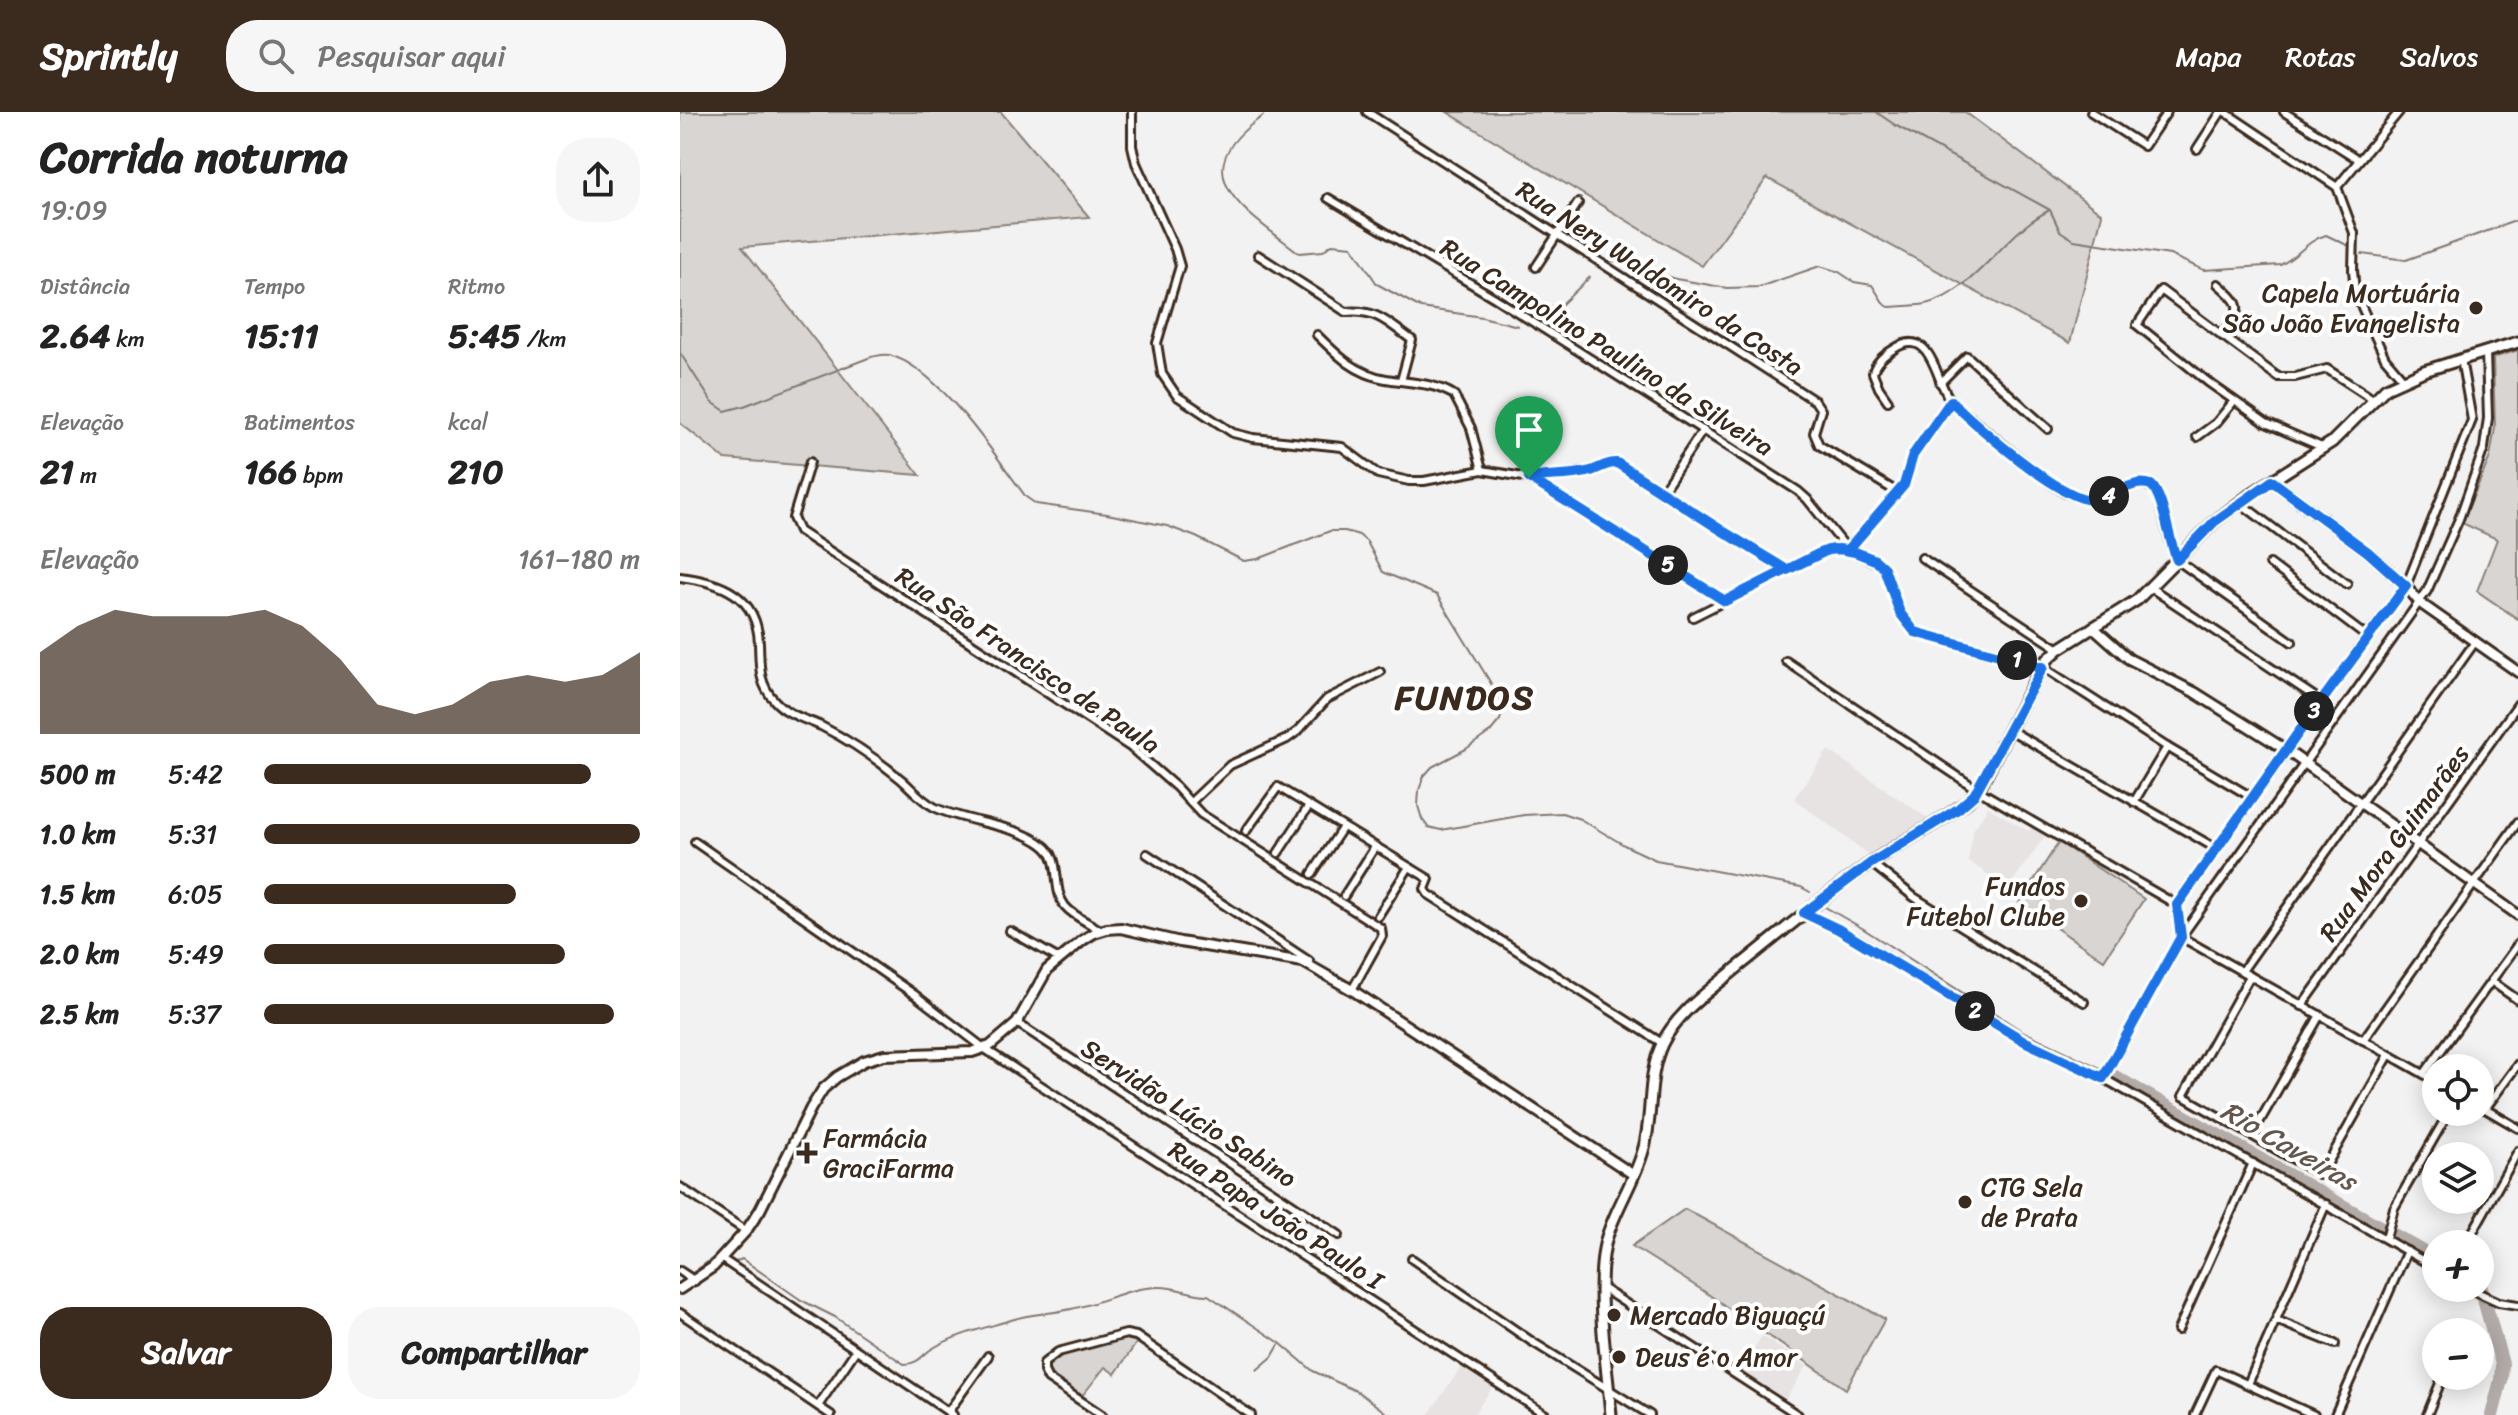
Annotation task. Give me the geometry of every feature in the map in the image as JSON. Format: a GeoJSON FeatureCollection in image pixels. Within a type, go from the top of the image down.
{"type":"FeatureCollection","features":[{"type":"Feature","properties":{"kind":"main road"},"geometry":{"type":"LineString","coordinates":[[1611,1415],[1602,1288],[1606,1241],[1647,1136],[1653,1073],[1662,1043],[1690,1007],[1804,913],[1871,863],[1958,809],[1978,790],[2043,667],[2059,649],[2116,615],[2151,588],[2214,522],[2239,502],[2324,448],[2373,399],[2403,379],[2518,342]]}},
{"type":"Feature","properties":{"kind":"street"},"geometry":{"type":"LineString","coordinates":[[1132,112],[1132,146],[1136,163],[1180,266],[1157,343],[1162,374],[1177,396],[1233,433],[1253,438],[1342,447],[1378,474],[1402,480],[1424,481],[1482,470],[1529,478],[1587,472],[1612,462],[1787,570]]}},
{"type":"Feature","properties":{"kind":"street","name":"Rua Nery Waldomiro da Costa"},"geometry":{"type":"LineString","coordinates":[[1367,112],[1815,401],[1821,410],[1814,433],[1819,445],[1897,492]]}},
{"type":"Feature","properties":{"kind":"street"},"geometry":{"type":"LineString","coordinates":[[2091,112],[2144,146],[2167,112]]}},
{"type":"Feature","properties":{"kind":"street"},"geometry":{"type":"LineString","coordinates":[[2197,149],[2223,112],[2337,187],[2354,233],[2355,292],[2385,358],[2403,379]]}},
{"type":"Feature","properties":{"kind":"street"},"geometry":{"type":"LineString","coordinates":[[2284,112],[2359,160]]}},
{"type":"Feature","properties":{"kind":"street"},"geometry":{"type":"LineString","coordinates":[[2337,187],[2399,112]]}},
{"type":"Feature","properties":{"kind":"street","name":"Rua Campolino Paulino da Silveira"},"geometry":{"type":"LineString","coordinates":[[1328,198],[1495,298],[1803,495],[1848,550]]}},
{"type":"Feature","properties":{"kind":"street"},"geometry":{"type":"LineString","coordinates":[[1536,267],[1578,203]]}},
{"type":"Feature","properties":{"kind":"street"},"geometry":{"type":"LineString","coordinates":[[1258,255],[1346,312],[1363,310],[1373,313],[1412,340],[1401,381]]}},
{"type":"Feature","properties":{"kind":"street"},"geometry":{"type":"LineString","coordinates":[[2218,284],[2238,304],[2238,312],[2222,336]]}},
{"type":"Feature","properties":{"kind":"street"},"geometry":{"type":"LineString","coordinates":[[2324,448],[2274,428],[2234,401],[2137,325],[2161,290],[2278,377],[2295,377],[2327,369],[2373,399]]}},
{"type":"Feature","properties":{"kind":"street"},"geometry":{"type":"LineString","coordinates":[[1317,335],[1338,356],[1360,371],[1377,378],[1431,385],[1454,395],[1471,428],[1482,470]]}},
{"type":"Feature","properties":{"kind":"street"},"geometry":{"type":"LineString","coordinates":[[1888,401],[1879,388],[1874,368],[1882,358],[1903,344],[1912,344],[1927,352],[1951,401],[2043,478],[2077,497],[2099,499],[2135,484],[2151,485],[2159,493],[2177,560],[2292,642]]}},
{"type":"Feature","properties":{"kind":"street"},"geometry":{"type":"LineString","coordinates":[[2103,1078],[2181,937],[2420,603],[2459,519],[2484,448],[2488,418],[2486,352]]}},
{"type":"Feature","properties":{"kind":"street"},"geometry":{"type":"LineString","coordinates":[[1940,383],[1967,356],[2048,429]]}},
{"type":"Feature","properties":{"kind":"street"},"geometry":{"type":"LineString","coordinates":[[2181,937],[2177,905],[2406,586],[2472,420],[2461,359]]}},
{"type":"Feature","properties":{"kind":"street"},"geometry":{"type":"LineString","coordinates":[[1848,550],[1904,485],[1913,455],[1951,401]]}},
{"type":"Feature","properties":{"kind":"street"},"geometry":{"type":"LineString","coordinates":[[2197,437],[2216,423],[2234,401]]}},
{"type":"Feature","properties":{"kind":"street"},"geometry":{"type":"LineString","coordinates":[[1662,492],[1703,430]]}},
{"type":"Feature","properties":{"kind":"street","name":"Rua São Francisco de Paula"},"geometry":{"type":"LineString","coordinates":[[810,462],[793,523],[799,531],[1130,747],[1201,814],[1381,928],[1382,936],[1352,990]]}},
{"type":"Feature","properties":{"kind":"street"},"geometry":{"type":"LineString","coordinates":[[1529,478],[1725,601]]}},
{"type":"Feature","properties":{"kind":"street"},"geometry":{"type":"LineString","coordinates":[[2272,481],[2368,552],[2420,603],[2518,672]]}},
{"type":"Feature","properties":{"kind":"street"},"geometry":{"type":"LineString","coordinates":[[2239,502],[2347,584]]}},
{"type":"Feature","properties":{"kind":"street"},"geometry":{"type":"LineString","coordinates":[[1693,617],[1828,550],[1848,550],[1880,564],[1900,613],[1915,632],[2043,667],[2253,798]]}},
{"type":"Feature","properties":{"kind":"street"},"geometry":{"type":"LineString","coordinates":[[1922,558],[2059,649]]}},
{"type":"Feature","properties":{"kind":"street"},"geometry":{"type":"LineString","coordinates":[[2270,564],[2367,637]]}},
{"type":"Feature","properties":{"kind":"street"},"geometry":{"type":"LineString","coordinates":[[680,577],[726,588],[747,606],[758,631],[762,680],[779,705],[851,744],[934,807],[1027,836],[1045,846],[1053,857],[1065,906],[1100,930]]}},
{"type":"Feature","properties":{"kind":"street"},"geometry":{"type":"LineString","coordinates":[[2151,588],[2321,701]]}},
{"type":"Feature","properties":{"kind":"street"},"geometry":{"type":"LineString","coordinates":[[2093,627],[2129,659],[2194,692],[2286,750],[2518,915]]}},
{"type":"Feature","properties":{"kind":"street"},"geometry":{"type":"LineString","coordinates":[[2242,971],[2475,642]]}},
{"type":"Feature","properties":{"kind":"street"},"geometry":{"type":"LineString","coordinates":[[1786,661],[1978,790],[2177,905]]}},
{"type":"Feature","properties":{"kind":"street"},"geometry":{"type":"LineString","coordinates":[[1191,802],[1230,765],[1287,739],[1327,699],[1380,672]]}},
{"type":"Feature","properties":{"kind":"street","name":"Rua Mora Guimarães"},"geometry":{"type":"LineString","coordinates":[[2302,1006],[2518,704]]}},
{"type":"Feature","properties":{"kind":"street"},"geometry":{"type":"LineString","coordinates":[[2010,730],[2217,849]]}},
{"type":"Feature","properties":{"kind":"street"},"geometry":{"type":"LineString","coordinates":[[2134,802],[2167,747]]}},
{"type":"Feature","properties":{"kind":"street"},"geometry":{"type":"LineString","coordinates":[[1246,831],[1278,787],[1429,879],[1425,889],[1428,894],[1662,1043]]}},
{"type":"Feature","properties":{"kind":"street"},"geometry":{"type":"LineString","coordinates":[[1278,853],[1309,806]]}},
{"type":"Feature","properties":{"kind":"street"},"geometry":{"type":"LineString","coordinates":[[1312,874],[1343,827]]}},
{"type":"Feature","properties":{"kind":"street"},"geometry":{"type":"LineString","coordinates":[[2363,1040],[2517,827]]}},
{"type":"Feature","properties":{"kind":"street","name":"Rua Papa João Paulo I"},"geometry":{"type":"LineString","coordinates":[[695,842],[915,995],[985,1049],[1546,1415]]}},
{"type":"Feature","properties":{"kind":"street"},"geometry":{"type":"LineString","coordinates":[[1344,896],[1375,847]]}},
{"type":"Feature","properties":{"kind":"street"},"geometry":{"type":"LineString","coordinates":[[1147,854],[1634,1175]]}},
{"type":"Feature","properties":{"kind":"street"},"geometry":{"type":"LineString","coordinates":[[1871,863],[1914,897],[2084,1002]]}},
{"type":"Feature","properties":{"kind":"street"},"geometry":{"type":"LineString","coordinates":[[1378,916],[1409,867]]}},
{"type":"Feature","properties":{"kind":"street"},"geometry":{"type":"LineString","coordinates":[[1804,913],[1848,934],[2026,1042],[2103,1078],[2422,1260]]}},
{"type":"Feature","properties":{"kind":"street"},"geometry":{"type":"LineString","coordinates":[[680,1289],[722,1259],[746,1231],[760,1210],[811,1108],[823,1089],[844,1071],[864,1061],[893,1054],[962,1053],[985,1049],[1017,1023],[1044,975],[1059,959],[1100,930],[1121,928],[1180,942],[1297,960],[1318,968]]}},
{"type":"Feature","properties":{"kind":"street"},"geometry":{"type":"LineString","coordinates":[[1010,931],[1059,959]]}},
{"type":"Feature","properties":{"kind":"street"},"geometry":{"type":"LineString","coordinates":[[2181,937],[2422,1073]]}},
{"type":"Feature","properties":{"kind":"street"},"geometry":{"type":"LineString","coordinates":[[2438,1054],[2518,944]]}},
{"type":"Feature","properties":{"kind":"street"},"geometry":{"type":"LineString","coordinates":[[2250,976],[2183,1096],[2321,1175],[2389,1055]]}},
{"type":"Feature","properties":{"kind":"street"},"geometry":{"type":"LineString","coordinates":[[2491,981],[2518,1000]]}},
{"type":"Feature","properties":{"kind":"street"},"geometry":{"type":"LineString","coordinates":[[2252,1135],[2320,1015]]}},
{"type":"Feature","properties":{"kind":"street","name":"Servidão Lúcio Sabino"},"geometry":{"type":"LineString","coordinates":[[1017,1023],[1339,1235]]}},
{"type":"Feature","properties":{"kind":"street"},"geometry":{"type":"LineString","coordinates":[[2494,1094],[2518,1064]]}},
{"type":"Feature","properties":{"kind":"street"},"geometry":{"type":"LineString","coordinates":[[2494,1114],[2518,1128]]}},
{"type":"Feature","properties":{"kind":"street"},"geometry":{"type":"LineString","coordinates":[[2386,1238],[2394,1208],[2441,1126]]}},
{"type":"Feature","properties":{"kind":"street"},"geometry":{"type":"LineString","coordinates":[[2474,1230],[2518,1151]]}},
{"type":"Feature","properties":{"kind":"street"},"geometry":{"type":"LineString","coordinates":[[2178,1330],[2253,1163]]}},
{"type":"Feature","properties":{"kind":"street"},"geometry":{"type":"LineString","coordinates":[[680,1187],[746,1231]]}},
{"type":"Feature","properties":{"kind":"street"},"geometry":{"type":"LineString","coordinates":[[2248,1384],[2326,1204]]}},
{"type":"Feature","properties":{"kind":"street"},"geometry":{"type":"LineString","coordinates":[[2335,1415],[2407,1251]]}},
{"type":"Feature","properties":{"kind":"street"},"geometry":{"type":"LineString","coordinates":[[722,1259],[950,1413],[988,1356]]}},
{"type":"Feature","properties":{"kind":"street"},"geometry":{"type":"LineString","coordinates":[[1412,1259],[1531,1341],[1650,1415]]}},
{"type":"Feature","properties":{"kind":"street"},"geometry":{"type":"LineString","coordinates":[[680,1271],[695,1281]]}},
{"type":"Feature","properties":{"kind":"street"},"geometry":{"type":"LineString","coordinates":[[1602,1288],[1798,1415]]}},
{"type":"Feature","properties":{"kind":"street"},"geometry":{"type":"LineString","coordinates":[[2494,1300],[2518,1305]]}},
{"type":"Feature","properties":{"kind":"street"},"geometry":{"type":"LineString","coordinates":[[680,1313],[831,1415]]}},
{"type":"Feature","properties":{"kind":"street"},"geometry":{"type":"LineString","coordinates":[[2276,1320],[2335,1344]]}},
{"type":"Feature","properties":{"kind":"street"},"geometry":{"type":"LineString","coordinates":[[1102,1415],[1048,1379],[1044,1363],[1058,1352],[1120,1334],[1131,1334],[1251,1415]]}},
{"type":"Feature","properties":{"kind":"street"},"geometry":{"type":"LineString","coordinates":[[818,1406],[856,1350]]}},
{"type":"Feature","properties":{"kind":"street"},"geometry":{"type":"LineString","coordinates":[[2195,1415],[2216,1370],[2314,1415]]}},
{"type":"Feature","properties":{"kind":"street"},"geometry":{"type":"LineString","coordinates":[[2427,1415],[2437,1390]]}},
{"type":"Feature","properties":{"kind":"street"},"geometry":{"type":"LineString","coordinates":[[1083,1415],[1089,1406]]}},
{"type":"Feature","properties":{"kind":"shaded area"},"geometry":{"type":"Polygon","coordinates":[[[680,112],[1001,112],[1089,217],[742,247],[920,475],[725,459],[680,423],[680,112]]]}},
{"type":"Feature","properties":{"kind":"shaded area"},"geometry":{"type":"Polygon","coordinates":[[[1447,112],[1965,112],[2102,214],[2070,343],[1767,178],[1702,266],[1447,112]]]}},
{"type":"Feature","properties":{"kind":"shaded area"},"geometry":{"type":"Polygon","coordinates":[[[2518,350],[2518,619],[2477,591],[2497,539],[2462,523],[2490,457],[2495,428],[2493,358],[2518,350]]]}},
{"type":"Feature","properties":{"kind":"shaded area"},"geometry":{"type":"Polygon","coordinates":[[[1828,750],[1930,820],[1872,857],[1794,799],[1828,750]]]}},
{"type":"Feature","properties":{"kind":"shaded area"},"geometry":{"type":"Polygon","coordinates":[[[1988,807],[2028,831],[2031,827],[2045,836],[2008,888],[1968,861],[1974,829],[1988,807]]]}},
{"type":"Feature","properties":{"kind":"shaded area","name":"Fundos Futebol Clube"},"geometry":{"type":"Polygon","coordinates":[[[2059,842],[2144,899],[2104,960],[2019,903],[2059,842]]]}},
{"type":"Feature","properties":{"kind":"shaded area"},"geometry":{"type":"Polygon","coordinates":[[[1685,1209],[1885,1319],[1846,1389],[1632,1246],[1685,1209]]]}},
{"type":"Feature","properties":{"kind":"shaded area"},"geometry":{"type":"Polygon","coordinates":[[[1762,1336],[1807,1366],[1785,1400],[1739,1370],[1762,1336]]]}},
{"type":"Feature","properties":{"kind":"shaded area"},"geometry":{"type":"Polygon","coordinates":[[[1122,1337],[1137,1342],[1115,1374],[1105,1367],[1082,1396],[1048,1372],[1048,1363],[1059,1355],[1122,1337]]]}},
{"type":"Feature","properties":{"kind":"shaded area"},"geometry":{"type":"Polygon","coordinates":[[[1462,1366],[1493,1387],[1475,1412],[1479,1415],[1428,1415],[1462,1366]]]}},
{"type":"Feature","properties":{"kind":"waterway"},"geometry":{"type":"LineString","coordinates":[[1876,112],[2050,210],[2060,231],[2074,240],[2170,255],[2204,270],[2280,265],[2326,235],[2347,245]]}},
{"type":"Feature","properties":{"kind":"waterway"},"geometry":{"type":"LineString","coordinates":[[1263,116],[1238,137],[1225,156],[1223,174],[1230,191],[1259,222],[1299,253],[1323,251],[1332,244],[1352,246],[1377,284],[1421,308],[1518,326]]}},
{"type":"Feature","properties":{"kind":"waterway"},"geometry":{"type":"LineString","coordinates":[[1610,261],[1625,262],[1676,279],[1727,288],[1759,287],[1820,266],[1839,272],[1854,282],[1872,285],[1889,307],[1921,305],[1960,288],[2017,233],[2048,211]]}},
{"type":"Feature","properties":{"kind":"waterway"},"geometry":{"type":"LineString","coordinates":[[2362,254],[2406,260],[2518,220]]}},
{"type":"Feature","properties":{"kind":"waterway"},"geometry":{"type":"LineString","coordinates":[[1530,309],[1561,305],[1590,277]]}},
{"type":"Feature","properties":{"kind":"waterway","name":"Rio Caveiras"},"geometry":{"type":"LineString","coordinates":[[680,353],[712,402],[725,411],[871,357],[889,355],[908,363],[946,395],[983,438],[1026,497],[1036,504],[1167,526],[1244,561],[1258,559],[1330,531],[1359,535],[1367,542],[1383,572],[1437,595],[1501,705],[1500,720],[1490,732],[1432,767],[1424,776],[1418,806],[1428,827],[1441,830],[1524,815],[1562,813],[1580,819],[1656,860],[1801,887],[1810,892]]}},
{"type":"Feature","properties":{"kind":"waterway","name":"Rio Caveiras"},"geometry":{"type":"LineString","coordinates":[[1825,907],[2022,1031],[2100,1068]]}},
{"type":"Feature","properties":{"kind":"waterway","name":"Rio Caveiras"},"geometry":{"type":"LineString","coordinates":[[2115,1077],[2422,1251]]}},
{"type":"Feature","properties":{"kind":"waterway"},"geometry":{"type":"LineString","coordinates":[[691,1274],[717,1255]]}},
{"type":"Feature","properties":{"kind":"waterway"},"geometry":{"type":"LineString","coordinates":[[737,1261],[742,1259],[904,1364],[916,1361],[939,1345],[969,1332],[1018,1318],[1064,1311],[1137,1290],[1166,1287],[1208,1295],[1280,1343],[1313,1371],[1358,1392],[1389,1415]]}},
{"type":"Feature","properties":{"kind":"waterway","name":"Rio Caveiras"},"geometry":{"type":"LineString","coordinates":[[2485,1302],[2502,1364],[2492,1415]]}},
{"type":"Feature","properties":{"kind":"waterway"},"geometry":{"type":"LineString","coordinates":[[1257,1370],[1272,1357],[1279,1345]]}},
{"type":"Feature","properties":{"kind":"place","name":"Capela Mortuária São João Evangelista"},"geometry":{"type":"Point","coordinates":[2476,308]}},
{"type":"Feature","properties":{"kind":"place","name":"Fundos Futebol Clube"},"geometry":{"type":"Point","coordinates":[2081,901]}},
{"type":"Feature","properties":{"kind":"place","name":"Farmácia GraciFarma"},"geometry":{"type":"Point","coordinates":[807,1153]}},
{"type":"Feature","properties":{"kind":"place","name":"CTG Sela de Prata"},"geometry":{"type":"Point","coordinates":[1965,1202]}},
{"type":"Feature","properties":{"kind":"place","name":"Mercado Biguaçú"},"geometry":{"type":"Point","coordinates":[1614,1315]}},
{"type":"Feature","properties":{"kind":"place","name":"Deus é o Amor"},"geometry":{"type":"Point","coordinates":[1619,1357]}},
{"type":"Feature","properties":{"kind":"district","name":"FUNDOS"},"geometry":{"type":"Point","coordinates":[1465,697]}},
{"type":"Feature","properties":{"kind":"route"},"geometry":{"type":"LineString","coordinates":[[1529,478],[1592,471],[1605,464],[1617,463],[1787,570],[1833,549],[1848,550],[1875,560],[1884,568],[1900,613],[1915,632],[2043,667],[1974,795],[1958,809],[1871,863],[1804,913],[1828,923],[2026,1042],[2103,1078],[2181,937],[2177,905],[2406,586],[2368,552],[2272,481],[2214,522],[2177,560],[2171,547],[2159,493],[2151,485],[2135,484],[2099,499],[2077,497],[2043,478],[1951,401],[1913,455],[1904,485],[1848,550],[1839,549],[1833,549],[1822,552],[1787,570],[1725,601],[1529,478]]}}]}
